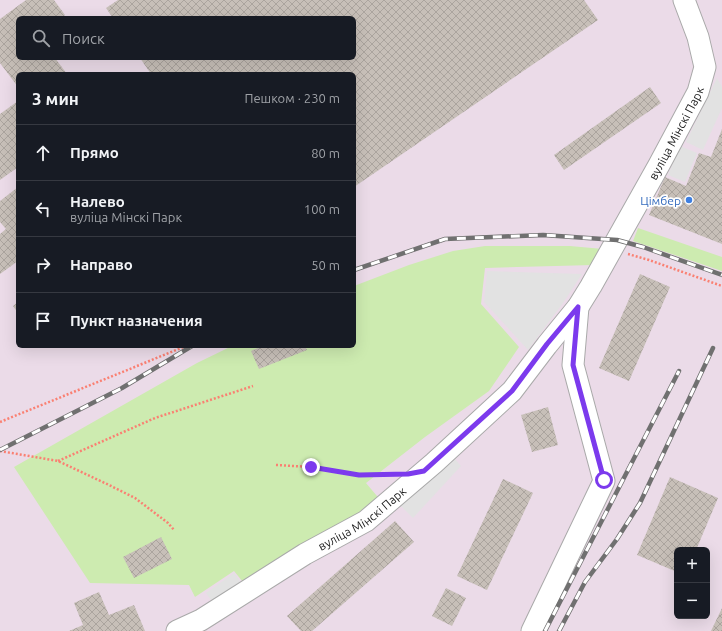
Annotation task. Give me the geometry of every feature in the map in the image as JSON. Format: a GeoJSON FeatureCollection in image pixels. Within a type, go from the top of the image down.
{"type":"FeatureCollection","features":[{"type":"Feature","properties":{"kind":"street","name":"вуліца Мінскі Парк"},"geometry":{"type":"LineString","coordinates":[[177,631],[201,620],[305,554],[366,521],[434,463],[512,391],[547,344],[578,307],[659,166],[698,92],[705,67],[698,37],[684,0]]}},
{"type":"Feature","properties":{"kind":"street"},"geometry":{"type":"LineString","coordinates":[[532,631],[604,480],[573,365],[578,307]]}},
{"type":"Feature","properties":{"kind":"path"},"geometry":{"type":"LineString","coordinates":[[611,249],[649,260],[722,286]]}},
{"type":"Feature","properties":{"kind":"path"},"geometry":{"type":"LineString","coordinates":[[0,422],[181,348]]}},
{"type":"Feature","properties":{"kind":"path"},"geometry":{"type":"LineString","coordinates":[[58,462],[155,418],[253,386]]}},
{"type":"Feature","properties":{"kind":"path"},"geometry":{"type":"LineString","coordinates":[[0,450],[58,462],[109,484],[135,498],[168,522],[174,530]]}},
{"type":"Feature","properties":{"kind":"path"},"geometry":{"type":"LineString","coordinates":[[276,465],[311,467],[359,475],[394,474]]}},
{"type":"Feature","properties":{"kind":"shaded area"},"geometry":{"type":"Polygon","coordinates":[[[0,0],[722,0],[722,631],[0,631],[0,0]]]}},
{"type":"Feature","properties":{"kind":"shaded area"},"geometry":{"type":"Polygon","coordinates":[[[717,78],[722,87],[722,108],[703,150],[686,142],[717,78]]]}},
{"type":"Feature","properties":{"kind":"shaded area"},"geometry":{"type":"Polygon","coordinates":[[[680,146],[697,153],[685,182],[668,175],[680,146]]]}},
{"type":"Feature","properties":{"kind":"shaded area"},"geometry":{"type":"Polygon","coordinates":[[[487,271],[582,274],[563,303],[528,350],[484,302],[487,271]]]}},
{"type":"Feature","properties":{"kind":"shaded area"},"geometry":{"type":"Polygon","coordinates":[[[449,452],[461,466],[413,518],[399,504],[449,452]]]}},
{"type":"Feature","properties":{"kind":"shaded area"},"geometry":{"type":"Polygon","coordinates":[[[234,573],[245,588],[216,607],[206,593],[234,573]]]}},
{"type":"Feature","properties":{"kind":"green space"},"geometry":{"type":"Polygon","coordinates":[[[638,228],[722,257],[722,271],[633,241],[638,228]]]}},
{"type":"Feature","properties":{"kind":"green space"},"geometry":{"type":"Polygon","coordinates":[[[485,246],[570,246],[603,249],[593,265],[485,268],[481,304],[519,347],[489,391],[425,437],[366,483],[382,502],[247,587],[234,571],[195,597],[189,585],[90,583],[14,467],[197,363],[228,348],[356,348],[356,285],[409,265],[453,251],[485,246]]]}},
{"type":"Feature","properties":{"kind":"building"},"geometry":{"type":"Polygon","coordinates":[[[26,0],[54,0],[65,15],[64,16],[16,16],[16,60],[56,60],[66,72],[16,72],[16,84],[0,63],[0,19],[26,0]]]}},
{"type":"Feature","properties":{"kind":"building"},"geometry":{"type":"Polygon","coordinates":[[[118,0],[584,0],[598,20],[356,186],[356,72],[150,72],[141,60],[356,60],[356,16],[112,16],[106,8],[118,0]]]}},
{"type":"Feature","properties":{"kind":"building"},"geometry":{"type":"Polygon","coordinates":[[[650,87],[661,103],[564,170],[554,155],[650,87]]]}},
{"type":"Feature","properties":{"kind":"building"},"geometry":{"type":"Polygon","coordinates":[[[16,102],[16,168],[0,180],[0,114],[16,102]]]}},
{"type":"Feature","properties":{"kind":"building","name":"Цімбер"},"geometry":{"type":"Polygon","coordinates":[[[722,129],[722,244],[649,215],[665,177],[686,186],[699,153],[711,157],[722,129]]]}},
{"type":"Feature","properties":{"kind":"building"},"geometry":{"type":"Polygon","coordinates":[[[16,189],[16,262],[0,274],[0,234],[6,229],[0,222],[0,201],[16,189]]]}},
{"type":"Feature","properties":{"kind":"building"},"geometry":{"type":"Polygon","coordinates":[[[640,274],[670,287],[629,381],[599,368],[640,274]]]}},
{"type":"Feature","properties":{"kind":"building"},"geometry":{"type":"Polygon","coordinates":[[[258,348],[306,348],[307,350],[259,369],[251,351],[258,348]]]}},
{"type":"Feature","properties":{"kind":"building"},"geometry":{"type":"Polygon","coordinates":[[[548,407],[558,445],[532,452],[521,415],[548,407]]]}},
{"type":"Feature","properties":{"kind":"building"},"geometry":{"type":"Polygon","coordinates":[[[670,477],[718,498],[697,547],[674,547],[674,571],[637,555],[670,477]]]}},
{"type":"Feature","properties":{"kind":"building"},"geometry":{"type":"Polygon","coordinates":[[[503,479],[533,493],[487,590],[457,576],[503,479]]]}},
{"type":"Feature","properties":{"kind":"building"},"geometry":{"type":"Polygon","coordinates":[[[395,521],[414,542],[312,631],[301,631],[287,616],[395,521]]]}},
{"type":"Feature","properties":{"kind":"building"},"geometry":{"type":"Polygon","coordinates":[[[161,537],[172,559],[134,578],[123,557],[161,537]]]}},
{"type":"Feature","properties":{"kind":"building"},"geometry":{"type":"Polygon","coordinates":[[[446,588],[466,598],[452,626],[432,616],[446,588]]]}},
{"type":"Feature","properties":{"kind":"building"},"geometry":{"type":"Polygon","coordinates":[[[99,592],[109,615],[134,605],[145,631],[69,631],[83,625],[74,603],[99,592]]]}},
{"type":"Feature","properties":{"kind":"building"},"geometry":{"type":"Polygon","coordinates":[[[722,608],[722,631],[711,631],[722,608]]]}},
{"type":"Feature","properties":{"kind":"railway"},"geometry":{"type":"LineString","coordinates":[[356,269],[445,239],[543,235],[617,240],[643,247],[722,275]]}},
{"type":"Feature","properties":{"kind":"railway"},"geometry":{"type":"LineString","coordinates":[[0,450],[122,388],[189,348]]}},
{"type":"Feature","properties":{"kind":"railway"},"geometry":{"type":"LineString","coordinates":[[559,631],[585,582],[617,539],[640,503],[713,348]]}},
{"type":"Feature","properties":{"kind":"railway"},"geometry":{"type":"LineString","coordinates":[[545,631],[679,371]]}},
{"type":"Feature","properties":{"kind":"place","name":"Цімбер"},"geometry":{"type":"Point","coordinates":[689,200]}},
{"type":"Feature","properties":{"kind":"route"},"geometry":{"type":"LineString","coordinates":[[311,467],[359,475],[408,474],[424,471],[512,391],[547,344],[578,307],[573,365],[604,480]]}}]}
